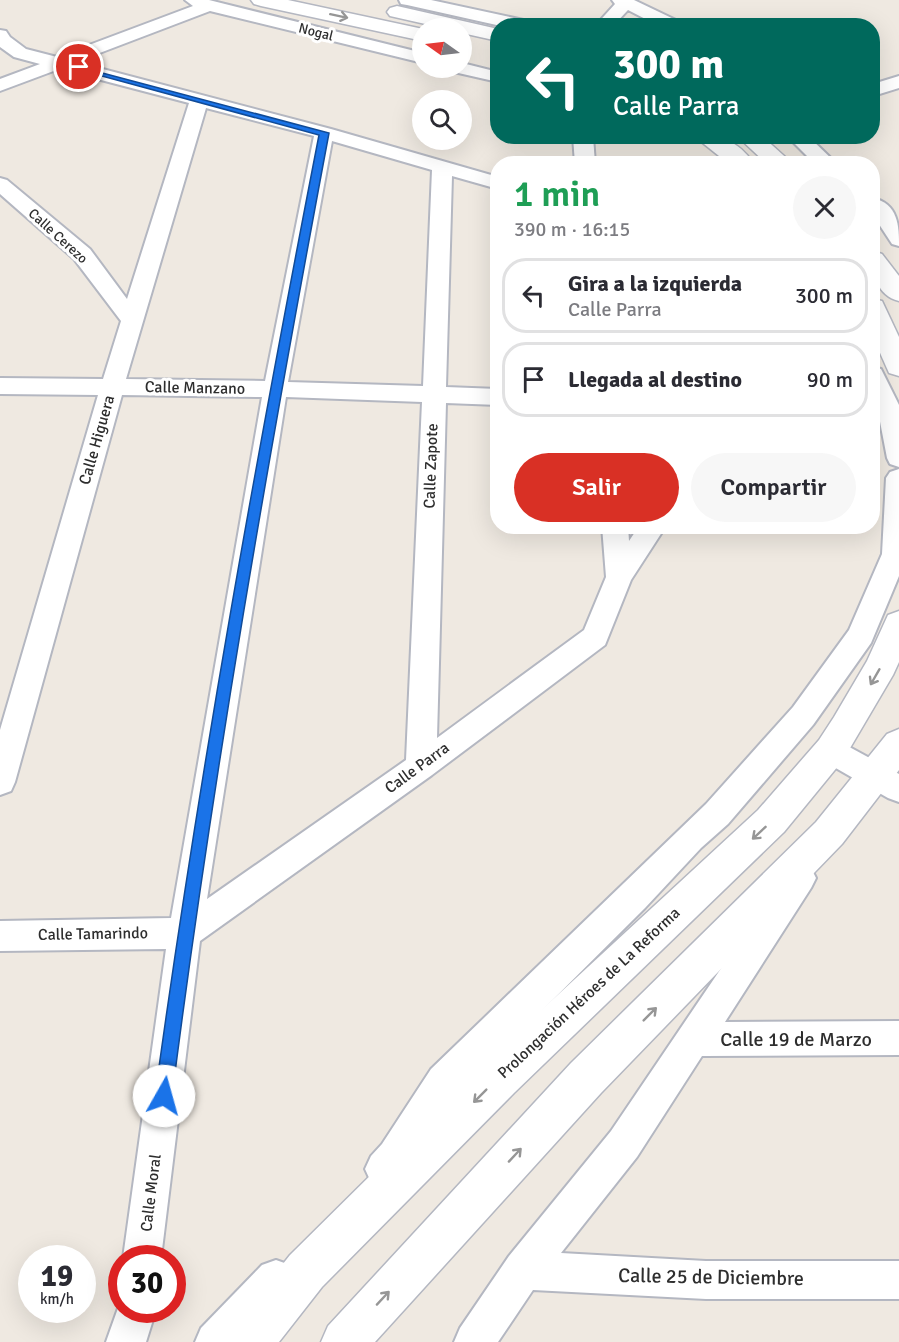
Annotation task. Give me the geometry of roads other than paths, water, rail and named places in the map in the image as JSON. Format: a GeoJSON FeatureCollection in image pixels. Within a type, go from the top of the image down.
{"type":"FeatureCollection","features":[{"type":"Feature","properties":{"kind":"main road"},"geometry":{"type":"LineString","coordinates":[[261,0],[412,33]]}},
{"type":"Feature","properties":{"kind":"main road"},"geometry":{"type":"LineString","coordinates":[[341,0],[405,4],[490,32]]}},
{"type":"Feature","properties":{"kind":"main road"},"geometry":{"type":"LineString","coordinates":[[472,46],[490,51]]}},
{"type":"Feature","properties":{"kind":"main road"},"geometry":{"type":"LineString","coordinates":[[718,144],[734,156]]}},
{"type":"Feature","properties":{"kind":"main road"},"geometry":{"type":"LineString","coordinates":[[758,144],[772,156]]}},
{"type":"Feature","properties":{"kind":"main road"},"geometry":{"type":"LineString","coordinates":[[880,268],[899,293]]}},
{"type":"Feature","properties":{"kind":"main road"},"geometry":{"type":"LineString","coordinates":[[880,323],[899,367]]}},
{"type":"Feature","properties":{"kind":"main road","name":"Prolongación Héroes de La Reforma"},"geometry":{"type":"LineString","coordinates":[[250,1342],[306,1271],[499,1078],[771,821],[831,750],[881,666],[899,624]]}},
{"type":"Feature","properties":{"kind":"main road"},"geometry":{"type":"LineString","coordinates":[[344,1342],[586,1078],[830,833],[888,782],[899,744]]}},
{"type":"Feature","properties":{"kind":"street"},"geometry":{"type":"LineString","coordinates":[[609,18],[623,1],[658,18]]}},
{"type":"Feature","properties":{"kind":"street"},"geometry":{"type":"LineString","coordinates":[[0,84],[201,3]]}},
{"type":"Feature","properties":{"kind":"street","name":"Nogal"},"geometry":{"type":"LineString","coordinates":[[201,3],[412,55]]}},
{"type":"Feature","properties":{"kind":"street"},"geometry":{"type":"LineString","coordinates":[[405,4],[490,19]]}},
{"type":"Feature","properties":{"kind":"street"},"geometry":{"type":"LineString","coordinates":[[0,35],[2,40],[20,53],[324,133],[490,181]]}},
{"type":"Feature","properties":{"kind":"street"},"geometry":{"type":"LineString","coordinates":[[472,71],[490,75]]}},
{"type":"Feature","properties":{"kind":"street"},"geometry":{"type":"LineString","coordinates":[[880,88],[899,82]]}},
{"type":"Feature","properties":{"kind":"street","name":"Calle Higuera"},"geometry":{"type":"LineString","coordinates":[[0,782],[112,387],[199,100]]}},
{"type":"Feature","properties":{"kind":"street","name":"Calle Moral"},"geometry":{"type":"LineString","coordinates":[[144,1245],[185,933],[275,389],[324,133]]}},
{"type":"Feature","properties":{"kind":"street"},"geometry":{"type":"LineString","coordinates":[[805,144],[818,156]]}},
{"type":"Feature","properties":{"kind":"street","name":"Calle Zapote"},"geometry":{"type":"LineString","coordinates":[[421,766],[442,167]]}},
{"type":"Feature","properties":{"kind":"street","name":"Calle Cerezo"},"geometry":{"type":"LineString","coordinates":[[0,184],[82,254],[132,321]]}},
{"type":"Feature","properties":{"kind":"street"},"geometry":{"type":"LineString","coordinates":[[880,210],[899,240]]}},
{"type":"Feature","properties":{"kind":"street","name":"Calle Manzano"},"geometry":{"type":"LineString","coordinates":[[0,386],[275,389],[490,396]]}},
{"type":"Feature","properties":{"kind":"street"},"geometry":{"type":"LineString","coordinates":[[880,390],[890,411],[899,459]]}},
{"type":"Feature","properties":{"kind":"street"},"geometry":{"type":"LineString","coordinates":[[215,1342],[395,1157],[444,1082],[717,814],[803,716],[861,635],[895,554],[899,478]]}},
{"type":"Feature","properties":{"kind":"street","name":"Calle Parra"},"geometry":{"type":"LineString","coordinates":[[616,534],[619,577]]}},
{"type":"Feature","properties":{"kind":"street","name":"Calle Parra"},"geometry":{"type":"LineString","coordinates":[[185,933],[421,766],[595,637],[619,577],[648,534]]}},
{"type":"Feature","properties":{"kind":"street"},"geometry":{"type":"LineString","coordinates":[[831,750],[888,782]]}},
{"type":"Feature","properties":{"kind":"street"},"geometry":{"type":"LineString","coordinates":[[474,1342],[523,1270],[624,1144],[830,833]]}},
{"type":"Feature","properties":{"kind":"street","name":"Calle Tamarindo"},"geometry":{"type":"LineString","coordinates":[[0,936],[185,933]]}},
{"type":"Feature","properties":{"kind":"street","name":"Calle 19 de Marzo"},"geometry":{"type":"LineString","coordinates":[[694,1039],[899,1038]]}},
{"type":"Feature","properties":{"kind":"street","name":"Calle 25 de Diciembre"},"geometry":{"type":"LineString","coordinates":[[523,1270],[706,1280],[899,1280]]}},
{"type":"Feature","properties":{"kind":"street"},"geometry":{"type":"LineString","coordinates":[[126,1342],[132,1323]]}}]}
